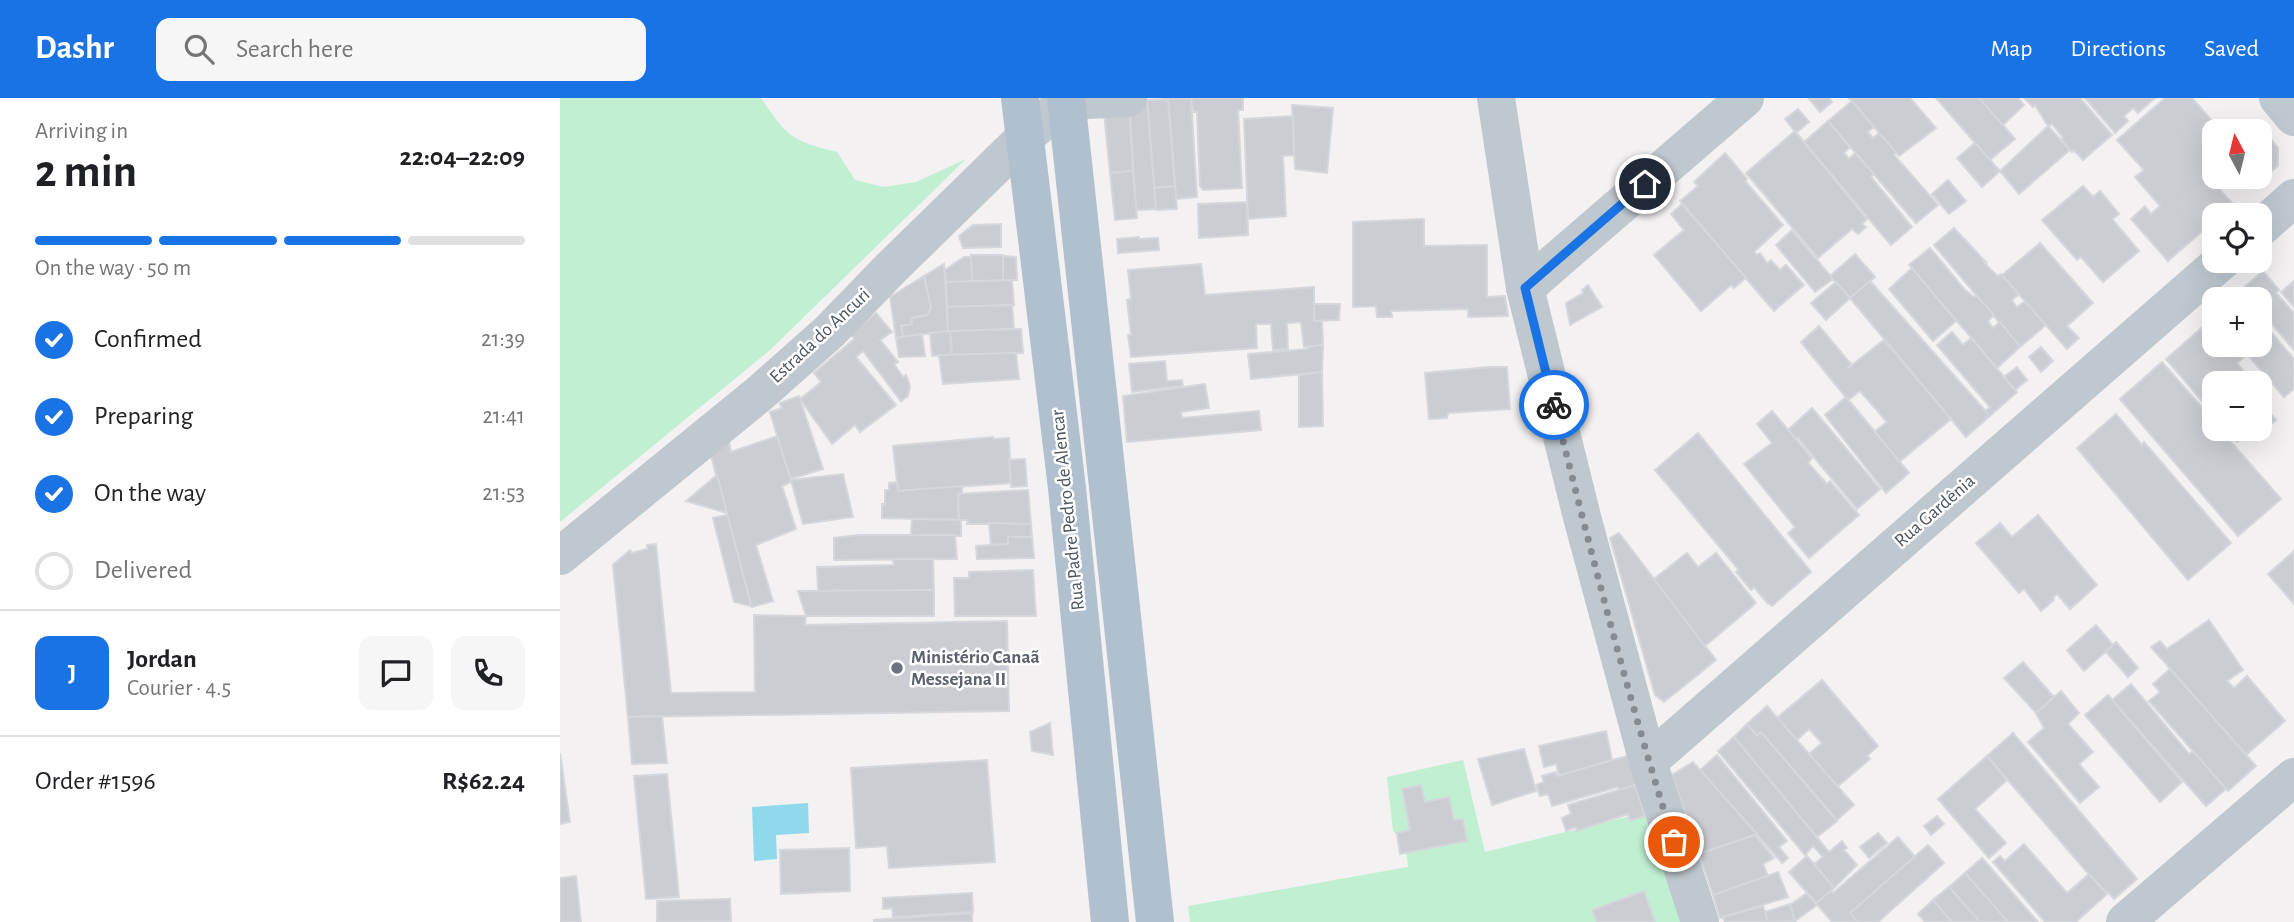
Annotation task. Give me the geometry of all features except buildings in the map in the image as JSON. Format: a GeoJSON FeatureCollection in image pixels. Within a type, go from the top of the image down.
{"type":"FeatureCollection","features":[{"type":"Feature","properties":{"kind":"main road","name":"Rua Padre Pedro de Alencar"},"geometry":{"type":"LineString","coordinates":[[1020,98],[1070,515],[1110,922]]}},
{"type":"Feature","properties":{"kind":"main road"},"geometry":{"type":"LineString","coordinates":[[1066,100],[1155,922]]}},
{"type":"Feature","properties":{"kind":"street"},"geometry":{"type":"LineString","coordinates":[[1066,100],[1128,98]]}},
{"type":"Feature","properties":{"kind":"street"},"geometry":{"type":"LineString","coordinates":[[1496,98],[1525,288],[1582,517],[1648,762],[1700,922]]}},
{"type":"Feature","properties":{"kind":"street"},"geometry":{"type":"LineString","coordinates":[[1525,288],[1745,98]]}},
{"type":"Feature","properties":{"kind":"street"},"geometry":{"type":"LineString","coordinates":[[2278,98],[2294,117]]}},
{"type":"Feature","properties":{"kind":"street","name":"Estrada do Ancuri"},"geometry":{"type":"LineString","coordinates":[[560,556],[759,394],[829,332],[891,268],[1066,100]]}},
{"type":"Feature","properties":{"kind":"street"},"geometry":{"type":"LineString","coordinates":[[2272,217],[2294,198]]}},
{"type":"Feature","properties":{"kind":"street","name":"Rua Gardênia"},"geometry":{"type":"LineString","coordinates":[[1648,762],[2208,273]]}},
{"type":"Feature","properties":{"kind":"street"},"geometry":{"type":"LineString","coordinates":[[2125,922],[2294,777]]}},
{"type":"Feature","properties":{"kind":"green space"},"geometry":{"type":"Polygon","coordinates":[[[560,98],[761,98],[792,136],[837,152],[855,180],[884,187],[916,182],[966,159],[769,351],[560,522],[560,98]]]}},
{"type":"Feature","properties":{"kind":"green space"},"geometry":{"type":"Polygon","coordinates":[[[1463,760],[1485,852],[1651,811],[1690,922],[1190,922],[1188,906],[1408,867],[1405,841],[1393,831],[1387,777],[1463,760]]]}},
{"type":"Feature","properties":{"kind":"water"},"geometry":{"type":"Polygon","coordinates":[[[808,803],[809,833],[776,835],[777,859],[754,861],[752,807],[808,803]]]}},
{"type":"Feature","properties":{"kind":"way so far"},"geometry":{"type":"LineString","coordinates":[[1554,405],[1648,762],[1674,842]]}},
{"type":"Feature","properties":{"kind":"place","name":"Ministério Canaã Messejana II"},"geometry":{"type":"Point","coordinates":[897,668]}},
{"type":"Feature","properties":{"kind":"route"},"geometry":{"type":"LineString","coordinates":[[1554,405],[1525,288],[1645,184]]}}]}
